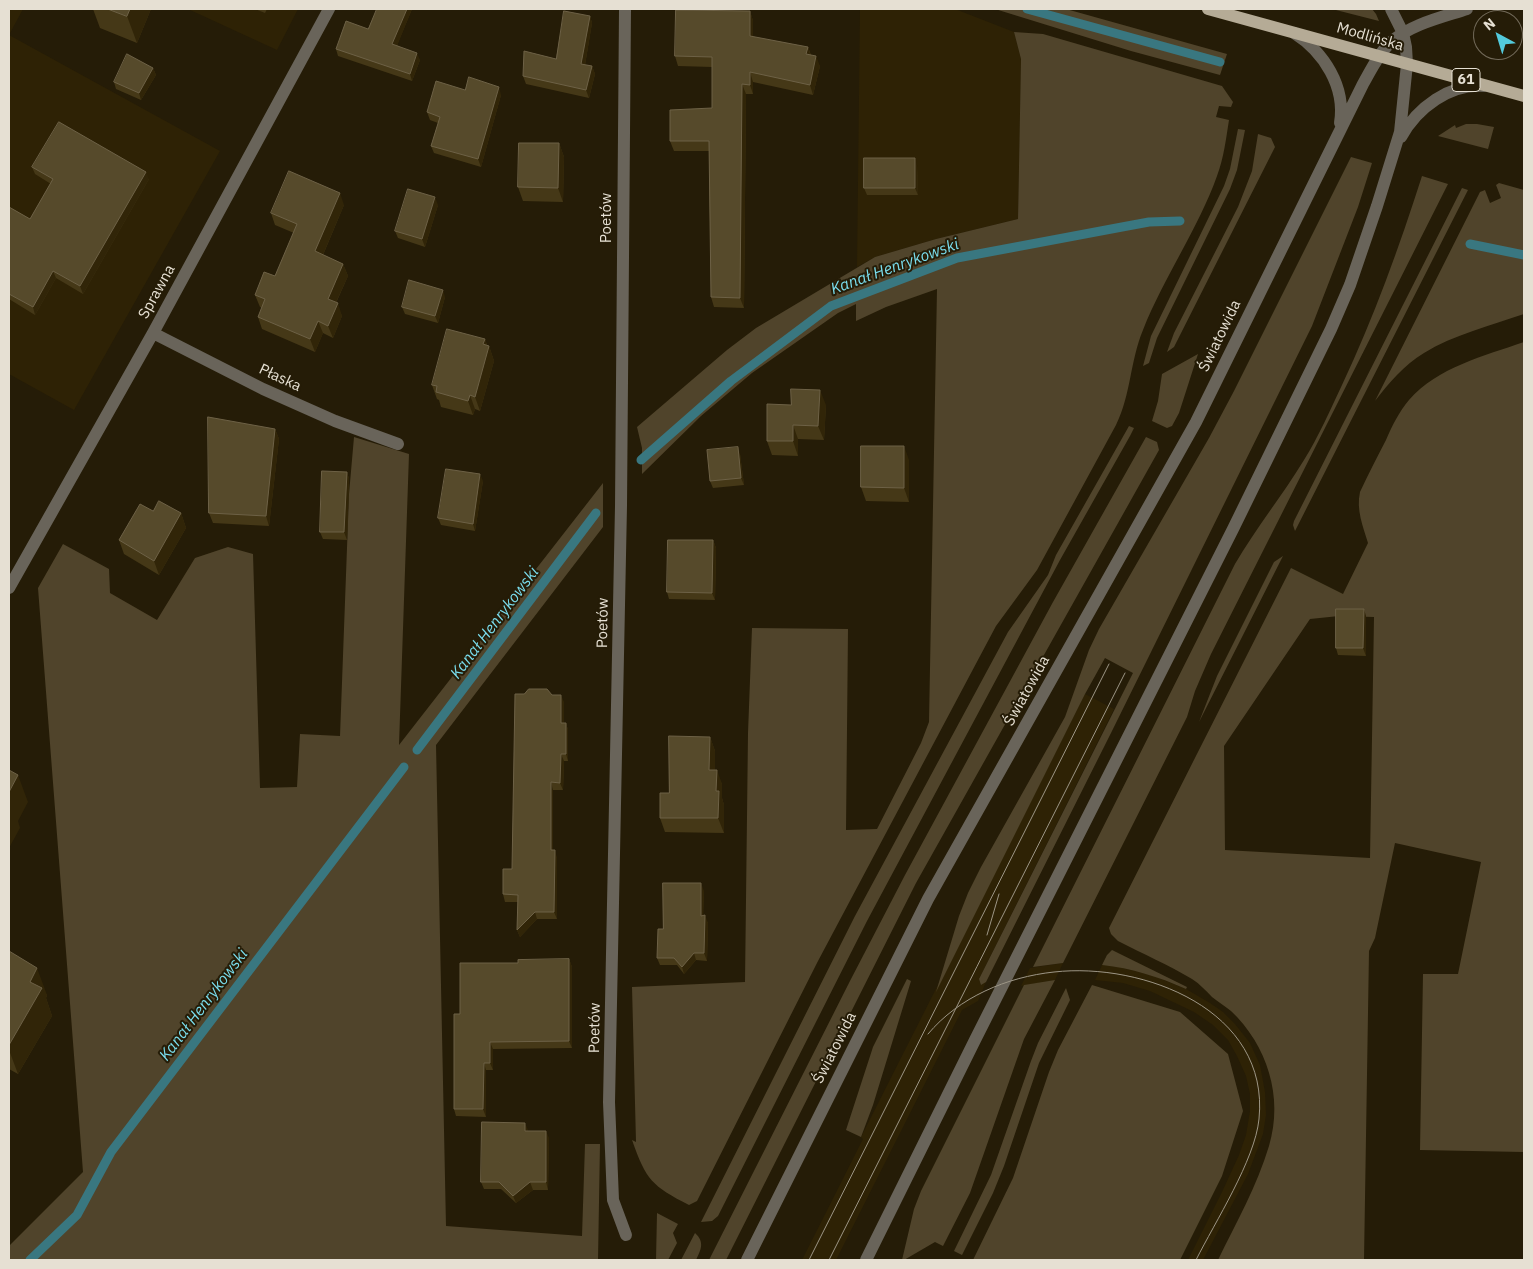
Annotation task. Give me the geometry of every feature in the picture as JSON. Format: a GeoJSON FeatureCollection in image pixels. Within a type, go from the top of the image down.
{"type":"FeatureCollection","features":[{"type":"Feature","properties":{"kind":"main road","name":"Modlińska"},"geometry":{"type":"LineString","coordinates":[[1208,9],[1524,96]]}},
{"type":"Feature","properties":{"kind":"street","name":"Sprawna"},"geometry":{"type":"LineString","coordinates":[[9,588],[153,333],[329,9]]}},
{"type":"Feature","properties":{"kind":"street","name":"Poetów"},"geometry":{"type":"LineString","coordinates":[[625,9],[621,515],[609,1111],[613,1200],[626,1235]]}},
{"type":"Feature","properties":{"kind":"street"},"geometry":{"type":"LineString","coordinates":[[866,1260],[941,1107],[1233,530],[1331,329],[1363,248],[1400,132],[1407,64],[1406,47],[1403,33],[1391,9]]}},
{"type":"Feature","properties":{"kind":"street","name":"Światowida"},"geometry":{"type":"LineString","coordinates":[[747,1260],[928,899],[1196,422],[1363,84],[1390,43],[1403,33],[1467,9]]}},
{"type":"Feature","properties":{"kind":"street","name":"Światowida"},"geometry":{"type":"LineString","coordinates":[[1291,32],[1311,45],[1334,79],[1341,104],[1341,116],[1336,138]]}},
{"type":"Feature","properties":{"kind":"street"},"geometry":{"type":"LineString","coordinates":[[1392,155],[1403,133],[1413,119],[1441,97],[1459,88],[1493,87]]}},
{"type":"Feature","properties":{"kind":"street","name":"Płaska"},"geometry":{"type":"LineString","coordinates":[[153,333],[281,397],[335,421],[398,444]]}},
{"type":"Feature","properties":{"kind":"shaded area"},"geometry":{"type":"Polygon","coordinates":[[[9,9],[23,9],[9,35],[9,9]]]}},
{"type":"Feature","properties":{"kind":"shaded area"},"geometry":{"type":"Polygon","coordinates":[[[188,9],[298,9],[277,50],[188,9]]]}},
{"type":"Feature","properties":{"kind":"shaded area"},"geometry":{"type":"Polygon","coordinates":[[[860,9],[955,9],[1014,32],[1021,59],[1018,219],[936,239],[875,257],[857,267],[860,9]]]}},
{"type":"Feature","properties":{"kind":"shaded area"},"geometry":{"type":"Polygon","coordinates":[[[995,9],[1066,9],[1227,54],[1220,75],[1131,51],[995,9]]]}},
{"type":"Feature","properties":{"kind":"shaded area"},"geometry":{"type":"Polygon","coordinates":[[[1332,9],[1372,9],[1379,21],[1332,9]]]}},
{"type":"Feature","properties":{"kind":"shaded area"},"geometry":{"type":"Polygon","coordinates":[[[1014,32],[1043,34],[1222,86],[1233,102],[1231,107],[1219,106],[1216,117],[1229,120],[1221,162],[1209,196],[1151,310],[1143,330],[1135,354],[1125,402],[1116,425],[1037,570],[996,626],[818,961],[697,1201],[689,1205],[658,1187],[646,1173],[632,1140],[636,1142],[632,987],[745,982],[748,733],[752,628],[848,629],[846,830],[877,829],[921,743],[929,722],[937,289],[886,307],[856,321],[856,304],[838,313],[752,373],[701,416],[642,474],[642,448],[637,427],[727,350],[756,328],[875,257],[936,239],[1018,219],[1021,59],[1014,32]]]}},
{"type":"Feature","properties":{"kind":"shaded area"},"geometry":{"type":"Polygon","coordinates":[[[9,35],[220,151],[74,410],[9,374],[9,35]]]}},
{"type":"Feature","properties":{"kind":"shaded area"},"geometry":{"type":"Polygon","coordinates":[[[1466,124],[1494,127],[1488,149],[1438,136],[1455,125],[1456,128],[1466,124]]]}},
{"type":"Feature","properties":{"kind":"shaded area"},"geometry":{"type":"Polygon","coordinates":[[[1238,129],[1245,130],[1237,170],[1230,189],[1157,338],[1149,363],[1143,366],[1151,336],[1224,186],[1230,169],[1238,129]]]}},
{"type":"Feature","properties":{"kind":"shaded area"},"geometry":{"type":"Polygon","coordinates":[[[1258,134],[1271,138],[1275,147],[1174,347],[1167,352],[1174,333],[1238,207],[1252,171],[1258,134]]]}},
{"type":"Feature","properties":{"kind":"shaded area"},"geometry":{"type":"Polygon","coordinates":[[[1351,157],[1372,163],[1358,207],[1312,326],[1111,733],[986,982],[981,985],[979,979],[1133,673],[1105,658],[1085,694],[936,992],[968,893],[1065,717],[1089,650],[1099,629],[1209,438],[1351,157]]]}},
{"type":"Feature","properties":{"kind":"shaded area"},"geometry":{"type":"Polygon","coordinates":[[[1422,176],[1448,184],[1211,654],[1195,691],[1187,717],[1063,963],[1033,967],[1235,564],[1315,442],[1354,359],[1375,308],[1422,176]]]}},
{"type":"Feature","properties":{"kind":"shaded area"},"geometry":{"type":"Polygon","coordinates":[[[1499,183],[1524,190],[1524,314],[1460,336],[1424,353],[1403,369],[1375,401],[1480,192],[1485,190],[1490,203],[1501,198],[1496,185],[1499,183]]]}},
{"type":"Feature","properties":{"kind":"shaded area"},"geometry":{"type":"Polygon","coordinates":[[[1462,188],[1468,190],[1295,531],[1294,521],[1462,188]]]}},
{"type":"Feature","properties":{"kind":"shaded area"},"geometry":{"type":"Polygon","coordinates":[[[1524,342],[1524,1152],[1420,1150],[1423,974],[1458,974],[1481,862],[1395,843],[1375,938],[1369,951],[1364,1260],[1218,1260],[1252,1190],[1269,1146],[1273,1128],[1274,1109],[1269,1073],[1263,1056],[1254,1040],[1231,1011],[1192,979],[1118,941],[1111,934],[1109,928],[1291,568],[1343,594],[1368,543],[1359,512],[1360,492],[1402,409],[1421,389],[1448,371],[1462,364],[1524,342]],[[1339,616],[1310,619],[1224,746],[1225,850],[1370,858],[1374,617],[1339,616]]]}},
{"type":"Feature","properties":{"kind":"shaded area"},"geometry":{"type":"Polygon","coordinates":[[[1198,354],[1179,413],[1172,426],[1167,428],[1152,421],[1158,401],[1162,374],[1198,354]]]}},
{"type":"Feature","properties":{"kind":"shaded area"},"geometry":{"type":"Polygon","coordinates":[[[1129,426],[1134,428],[1130,436],[1060,560],[867,921],[718,1216],[712,1221],[701,1222],[855,916],[1008,632],[1048,575],[1056,555],[1129,426]]]}},
{"type":"Feature","properties":{"kind":"shaded area"},"geometry":{"type":"Polygon","coordinates":[[[354,437],[409,454],[399,745],[603,483],[603,527],[436,745],[446,1226],[582,1236],[585,1144],[600,1144],[598,1260],[9,1260],[9,1246],[83,1172],[38,588],[63,544],[109,569],[110,593],[157,620],[195,558],[228,547],[253,554],[260,788],[297,787],[300,734],[340,736],[349,494],[354,437]]]}},
{"type":"Feature","properties":{"kind":"shaded area"},"geometry":{"type":"Polygon","coordinates":[[[1146,437],[1157,442],[1159,450],[916,883],[726,1260],[709,1260],[905,875],[1053,602],[1146,437]]]}},
{"type":"Feature","properties":{"kind":"shaded area"},"geometry":{"type":"Polygon","coordinates":[[[1283,556],[1199,722],[1217,676],[1274,562],[1283,556]]]}},
{"type":"Feature","properties":{"kind":"shaded area"},"geometry":{"type":"Polygon","coordinates":[[[1085,694],[1114,709],[979,979],[981,985],[986,982],[978,1001],[962,1010],[836,1260],[802,1260],[863,1139],[861,1137],[1085,694]]]}},
{"type":"Feature","properties":{"kind":"shaded area"},"geometry":{"type":"Polygon","coordinates":[[[1112,950],[1187,987],[1186,989],[1124,968],[1102,965],[1112,950]]]}},
{"type":"Feature","properties":{"kind":"shaded area"},"geometry":{"type":"Polygon","coordinates":[[[1063,963],[1055,980],[1021,986],[1030,968],[1063,963]]]}},
{"type":"Feature","properties":{"kind":"shaded area"},"geometry":{"type":"Polygon","coordinates":[[[1102,965],[1119,967],[1154,976],[1186,989],[1210,1003],[1235,1024],[1250,1043],[1260,1065],[1265,1092],[1266,1115],[1263,1134],[1248,1174],[1203,1260],[1188,1260],[1222,1192],[1246,1135],[1250,1111],[1250,1094],[1246,1076],[1228,1040],[1213,1025],[1194,1012],[1150,991],[1123,983],[1095,980],[1102,965]]]}},
{"type":"Feature","properties":{"kind":"shaded area"},"geometry":{"type":"Polygon","coordinates":[[[907,979],[911,981],[873,1105],[861,1137],[846,1130],[873,1047],[907,979]]]}},
{"type":"Feature","properties":{"kind":"shaded area"},"geometry":{"type":"Polygon","coordinates":[[[1055,980],[1024,1039],[970,1193],[943,1246],[935,1242],[902,1260],[914,1209],[921,1191],[1024,985],[1055,980]]]}},
{"type":"Feature","properties":{"kind":"shaded area"},"geometry":{"type":"Polygon","coordinates":[[[1092,985],[1180,1012],[1228,1054],[1243,1111],[1222,1176],[1180,1260],[973,1260],[1013,1178],[1058,1050],[1092,985]]]}},
{"type":"Feature","properties":{"kind":"shaded area"},"geometry":{"type":"Polygon","coordinates":[[[1066,988],[1070,1000],[1039,1063],[993,1193],[962,1255],[954,1251],[991,1175],[1038,1043],[1066,988]]]}},
{"type":"Feature","properties":{"kind":"shaded area"},"geometry":{"type":"Polygon","coordinates":[[[657,1213],[678,1224],[673,1233],[677,1243],[668,1260],[656,1260],[657,1213]]]}},
{"type":"Feature","properties":{"kind":"shaded area"},"geometry":{"type":"Polygon","coordinates":[[[695,1233],[701,1243],[701,1249],[696,1260],[681,1260],[695,1233]]]}},
{"type":"Feature","properties":{"kind":"building"},"geometry":{"type":"Polygon","coordinates":[[[108,9],[130,9],[127,16],[108,9]]]}},
{"type":"Feature","properties":{"kind":"building"},"geometry":{"type":"Polygon","coordinates":[[[377,9],[407,9],[392,44],[417,53],[410,74],[336,49],[346,21],[368,29],[377,9]]]}},
{"type":"Feature","properties":{"kind":"building"},"geometry":{"type":"Polygon","coordinates":[[[676,10],[750,11],[750,36],[808,47],[806,54],[816,56],[810,85],[750,72],[750,85],[742,84],[740,298],[711,297],[709,141],[670,141],[670,110],[712,108],[712,57],[675,56],[676,10]]]}},
{"type":"Feature","properties":{"kind":"building"},"geometry":{"type":"Polygon","coordinates":[[[564,11],[590,16],[581,64],[592,66],[586,90],[523,76],[524,51],[556,59],[564,11]]]}},
{"type":"Feature","properties":{"kind":"building"},"geometry":{"type":"Polygon","coordinates":[[[127,54],[153,68],[139,93],[114,82],[127,54]]]}},
{"type":"Feature","properties":{"kind":"building"},"geometry":{"type":"Polygon","coordinates":[[[469,77],[499,87],[478,159],[431,146],[440,117],[427,112],[436,81],[465,90],[469,77]]]}},
{"type":"Feature","properties":{"kind":"building"},"geometry":{"type":"Polygon","coordinates":[[[59,122],[146,172],[80,286],[53,271],[33,307],[9,294],[9,207],[30,219],[53,179],[32,167],[59,122]]]}},
{"type":"Feature","properties":{"kind":"building"},"geometry":{"type":"Polygon","coordinates":[[[519,143],[559,143],[558,188],[518,187],[519,143]]]}},
{"type":"Feature","properties":{"kind":"building"},"geometry":{"type":"Polygon","coordinates":[[[864,158],[915,158],[915,188],[864,188],[864,158]]]}},
{"type":"Feature","properties":{"kind":"building"},"geometry":{"type":"Polygon","coordinates":[[[289,171],[340,193],[315,251],[343,264],[328,299],[338,303],[328,326],[318,321],[310,339],[258,317],[265,299],[255,295],[264,272],[275,276],[297,224],[271,213],[289,171]]]}},
{"type":"Feature","properties":{"kind":"building"},"geometry":{"type":"Polygon","coordinates":[[[408,189],[435,197],[422,239],[395,231],[408,189]]]}},
{"type":"Feature","properties":{"kind":"building"},"geometry":{"type":"Polygon","coordinates":[[[409,280],[443,290],[435,316],[402,307],[409,280]]]}},
{"type":"Feature","properties":{"kind":"building"},"geometry":{"type":"Polygon","coordinates":[[[447,329],[485,339],[483,344],[489,346],[475,397],[470,395],[468,401],[436,392],[437,386],[432,385],[447,329]]]}},
{"type":"Feature","properties":{"kind":"building"},"geometry":{"type":"Polygon","coordinates":[[[791,389],[820,390],[818,426],[793,425],[793,441],[767,441],[767,404],[791,405],[791,389]]]}},
{"type":"Feature","properties":{"kind":"building"},"geometry":{"type":"Polygon","coordinates":[[[208,417],[275,429],[266,516],[209,513],[208,417]]]}},
{"type":"Feature","properties":{"kind":"building"},"geometry":{"type":"Polygon","coordinates":[[[861,446],[904,446],[904,488],[861,487],[861,446]]]}},
{"type":"Feature","properties":{"kind":"building"},"geometry":{"type":"Polygon","coordinates":[[[738,447],[741,478],[710,481],[707,450],[738,447]]]}},
{"type":"Feature","properties":{"kind":"building"},"geometry":{"type":"Polygon","coordinates":[[[446,469],[480,474],[473,524],[438,518],[446,469]]]}},
{"type":"Feature","properties":{"kind":"building"},"geometry":{"type":"Polygon","coordinates":[[[322,471],[347,472],[344,532],[320,532],[322,471]]]}},
{"type":"Feature","properties":{"kind":"building"},"geometry":{"type":"Polygon","coordinates":[[[159,501],[181,513],[154,561],[119,540],[140,504],[153,511],[159,501]]]}},
{"type":"Feature","properties":{"kind":"building"},"geometry":{"type":"Polygon","coordinates":[[[668,540],[713,540],[712,593],[667,592],[668,540]]]}},
{"type":"Feature","properties":{"kind":"building"},"geometry":{"type":"Polygon","coordinates":[[[1336,609],[1364,609],[1363,648],[1336,648],[1336,609]]]}},
{"type":"Feature","properties":{"kind":"building"},"geometry":{"type":"Polygon","coordinates":[[[529,689],[547,689],[552,695],[561,695],[561,723],[566,723],[566,754],[561,754],[560,783],[551,782],[551,850],[555,850],[554,912],[535,912],[517,930],[518,895],[503,894],[503,869],[512,869],[515,694],[524,694],[529,689]]]}},
{"type":"Feature","properties":{"kind":"building"},"geometry":{"type":"Polygon","coordinates":[[[669,736],[710,737],[709,770],[717,770],[716,791],[719,791],[718,818],[660,818],[660,793],[669,793],[669,736]]]}},
{"type":"Feature","properties":{"kind":"building"},"geometry":{"type":"Polygon","coordinates":[[[9,770],[18,775],[9,792],[9,770]]]}},
{"type":"Feature","properties":{"kind":"building"},"geometry":{"type":"Polygon","coordinates":[[[663,883],[701,883],[701,916],[705,915],[704,953],[694,953],[682,967],[674,958],[657,958],[658,929],[663,929],[663,883]]]}},
{"type":"Feature","properties":{"kind":"building"},"geometry":{"type":"Polygon","coordinates":[[[9,951],[37,968],[30,982],[42,988],[9,1045],[9,951]]]}},
{"type":"Feature","properties":{"kind":"building"},"geometry":{"type":"Polygon","coordinates":[[[569,959],[569,1041],[490,1042],[490,1063],[484,1063],[483,1109],[454,1109],[454,1014],[460,1014],[460,963],[518,963],[518,960],[569,959]]]}},
{"type":"Feature","properties":{"kind":"building"},"geometry":{"type":"Polygon","coordinates":[[[482,1122],[525,1123],[525,1131],[546,1131],[546,1182],[530,1182],[513,1196],[499,1182],[481,1182],[482,1122]]]}},
{"type":"Feature","properties":{"kind":"waterway"},"geometry":{"type":"LineString","coordinates":[[1027,9],[1220,62]]}},
{"type":"Feature","properties":{"kind":"waterway","name":"Kanał Henrykowski"},"geometry":{"type":"LineString","coordinates":[[641,460],[731,381],[831,306],[957,258],[1149,222],[1180,221]]}},
{"type":"Feature","properties":{"kind":"waterway","name":"Kanał Henrykowski"},"geometry":{"type":"LineString","coordinates":[[1470,244],[1524,255]]}},
{"type":"Feature","properties":{"kind":"waterway","name":"Kanał Henrykowski"},"geometry":{"type":"LineString","coordinates":[[417,750],[596,513]]}},
{"type":"Feature","properties":{"kind":"waterway","name":"Kanał Henrykowski"},"geometry":{"type":"LineString","coordinates":[[30,1260],[77,1215],[111,1152],[404,767]]}},
{"type":"Feature","properties":{"kind":"tram line"},"geometry":{"type":"LineString","coordinates":[[809,1260],[1109,664]]}},
{"type":"Feature","properties":{"kind":"tram line"},"geometry":{"type":"LineString","coordinates":[[829,1260],[1125,673]]}},
{"type":"Feature","properties":{"kind":"tram line"},"geometry":{"type":"LineString","coordinates":[[987,935],[999,894]]}},
{"type":"Feature","properties":{"kind":"tram line"},"geometry":{"type":"LineString","coordinates":[[928,1034],[954,1009],[985,991],[1019,979],[1054,972],[1089,971],[1125,975],[1161,985],[1194,1001],[1222,1022],[1244,1049],[1257,1081],[1259,1119],[1256,1135],[1242,1172],[1196,1260]]}}]}
